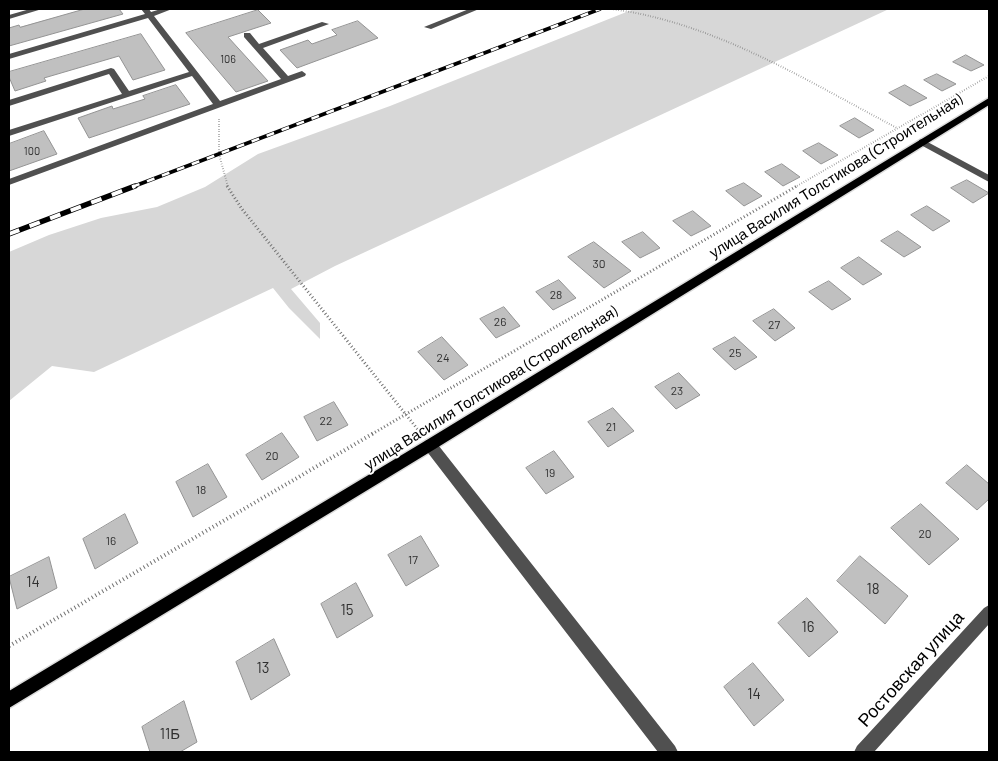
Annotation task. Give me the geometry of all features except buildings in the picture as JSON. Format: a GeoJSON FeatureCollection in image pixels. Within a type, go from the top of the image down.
{"type":"FeatureCollection","features":[{"type":"Feature","properties":{"kind":"main road","name":"улица Василия Толстикова (Строительная)"},"geometry":{"type":"LineString","coordinates":[[9,700],[430,445],[989,101]]}},
{"type":"Feature","properties":{"kind":"street"},"geometry":{"type":"LineString","coordinates":[[9,17],[38,9]]}},
{"type":"Feature","properties":{"kind":"street"},"geometry":{"type":"LineString","coordinates":[[9,57],[147,12],[168,9]]}},
{"type":"Feature","properties":{"kind":"street"},"geometry":{"type":"LineString","coordinates":[[428,27],[475,9]]}},
{"type":"Feature","properties":{"kind":"street"},"geometry":{"type":"LineString","coordinates":[[147,12],[219,106]]}},
{"type":"Feature","properties":{"kind":"street"},"geometry":{"type":"LineString","coordinates":[[258,47],[325,24]]}},
{"type":"Feature","properties":{"kind":"street"},"geometry":{"type":"LineString","coordinates":[[247,36],[287,80]]}},
{"type":"Feature","properties":{"kind":"street"},"geometry":{"type":"LineString","coordinates":[[9,103],[111,71],[127,95]]}},
{"type":"Feature","properties":{"kind":"street"},"geometry":{"type":"LineString","coordinates":[[9,133],[194,73]]}},
{"type":"Feature","properties":{"kind":"street"},"geometry":{"type":"LineString","coordinates":[[9,182],[302,74]]}},
{"type":"Feature","properties":{"kind":"street"},"geometry":{"type":"LineString","coordinates":[[922,142],[989,179]]}},
{"type":"Feature","properties":{"kind":"street"},"geometry":{"type":"LineString","coordinates":[[430,445],[669,752]]}},
{"type":"Feature","properties":{"kind":"street","name":"Ростовская улица"},"geometry":{"type":"LineString","coordinates":[[863,752],[989,613]]}},
{"type":"Feature","properties":{"kind":"path"},"geometry":{"type":"LineString","coordinates":[[612,9],[672,20],[726,42],[781,66],[896,128]]}},
{"type":"Feature","properties":{"kind":"path"},"geometry":{"type":"LineString","coordinates":[[9,646],[407,416],[896,128],[989,76]]}},
{"type":"Feature","properties":{"kind":"path"},"geometry":{"type":"LineString","coordinates":[[219,106],[219,154],[226,185],[242,209],[430,445]]}},
{"type":"Feature","properties":{"kind":"shaded area"},"geometry":{"type":"Polygon","coordinates":[[[634,9],[889,9],[335,266],[291,289],[320,323],[320,339],[289,308],[273,288],[94,372],[52,366],[9,401],[9,252],[49,235],[101,218],[157,207],[205,187],[258,154],[390,106],[634,9]]]}},
{"type":"Feature","properties":{"kind":"railway"},"geometry":{"type":"LineString","coordinates":[[132,187],[600,9]]}},
{"type":"Feature","properties":{"kind":"railway"},"geometry":{"type":"LineString","coordinates":[[9,234],[135,186]]}}]}
